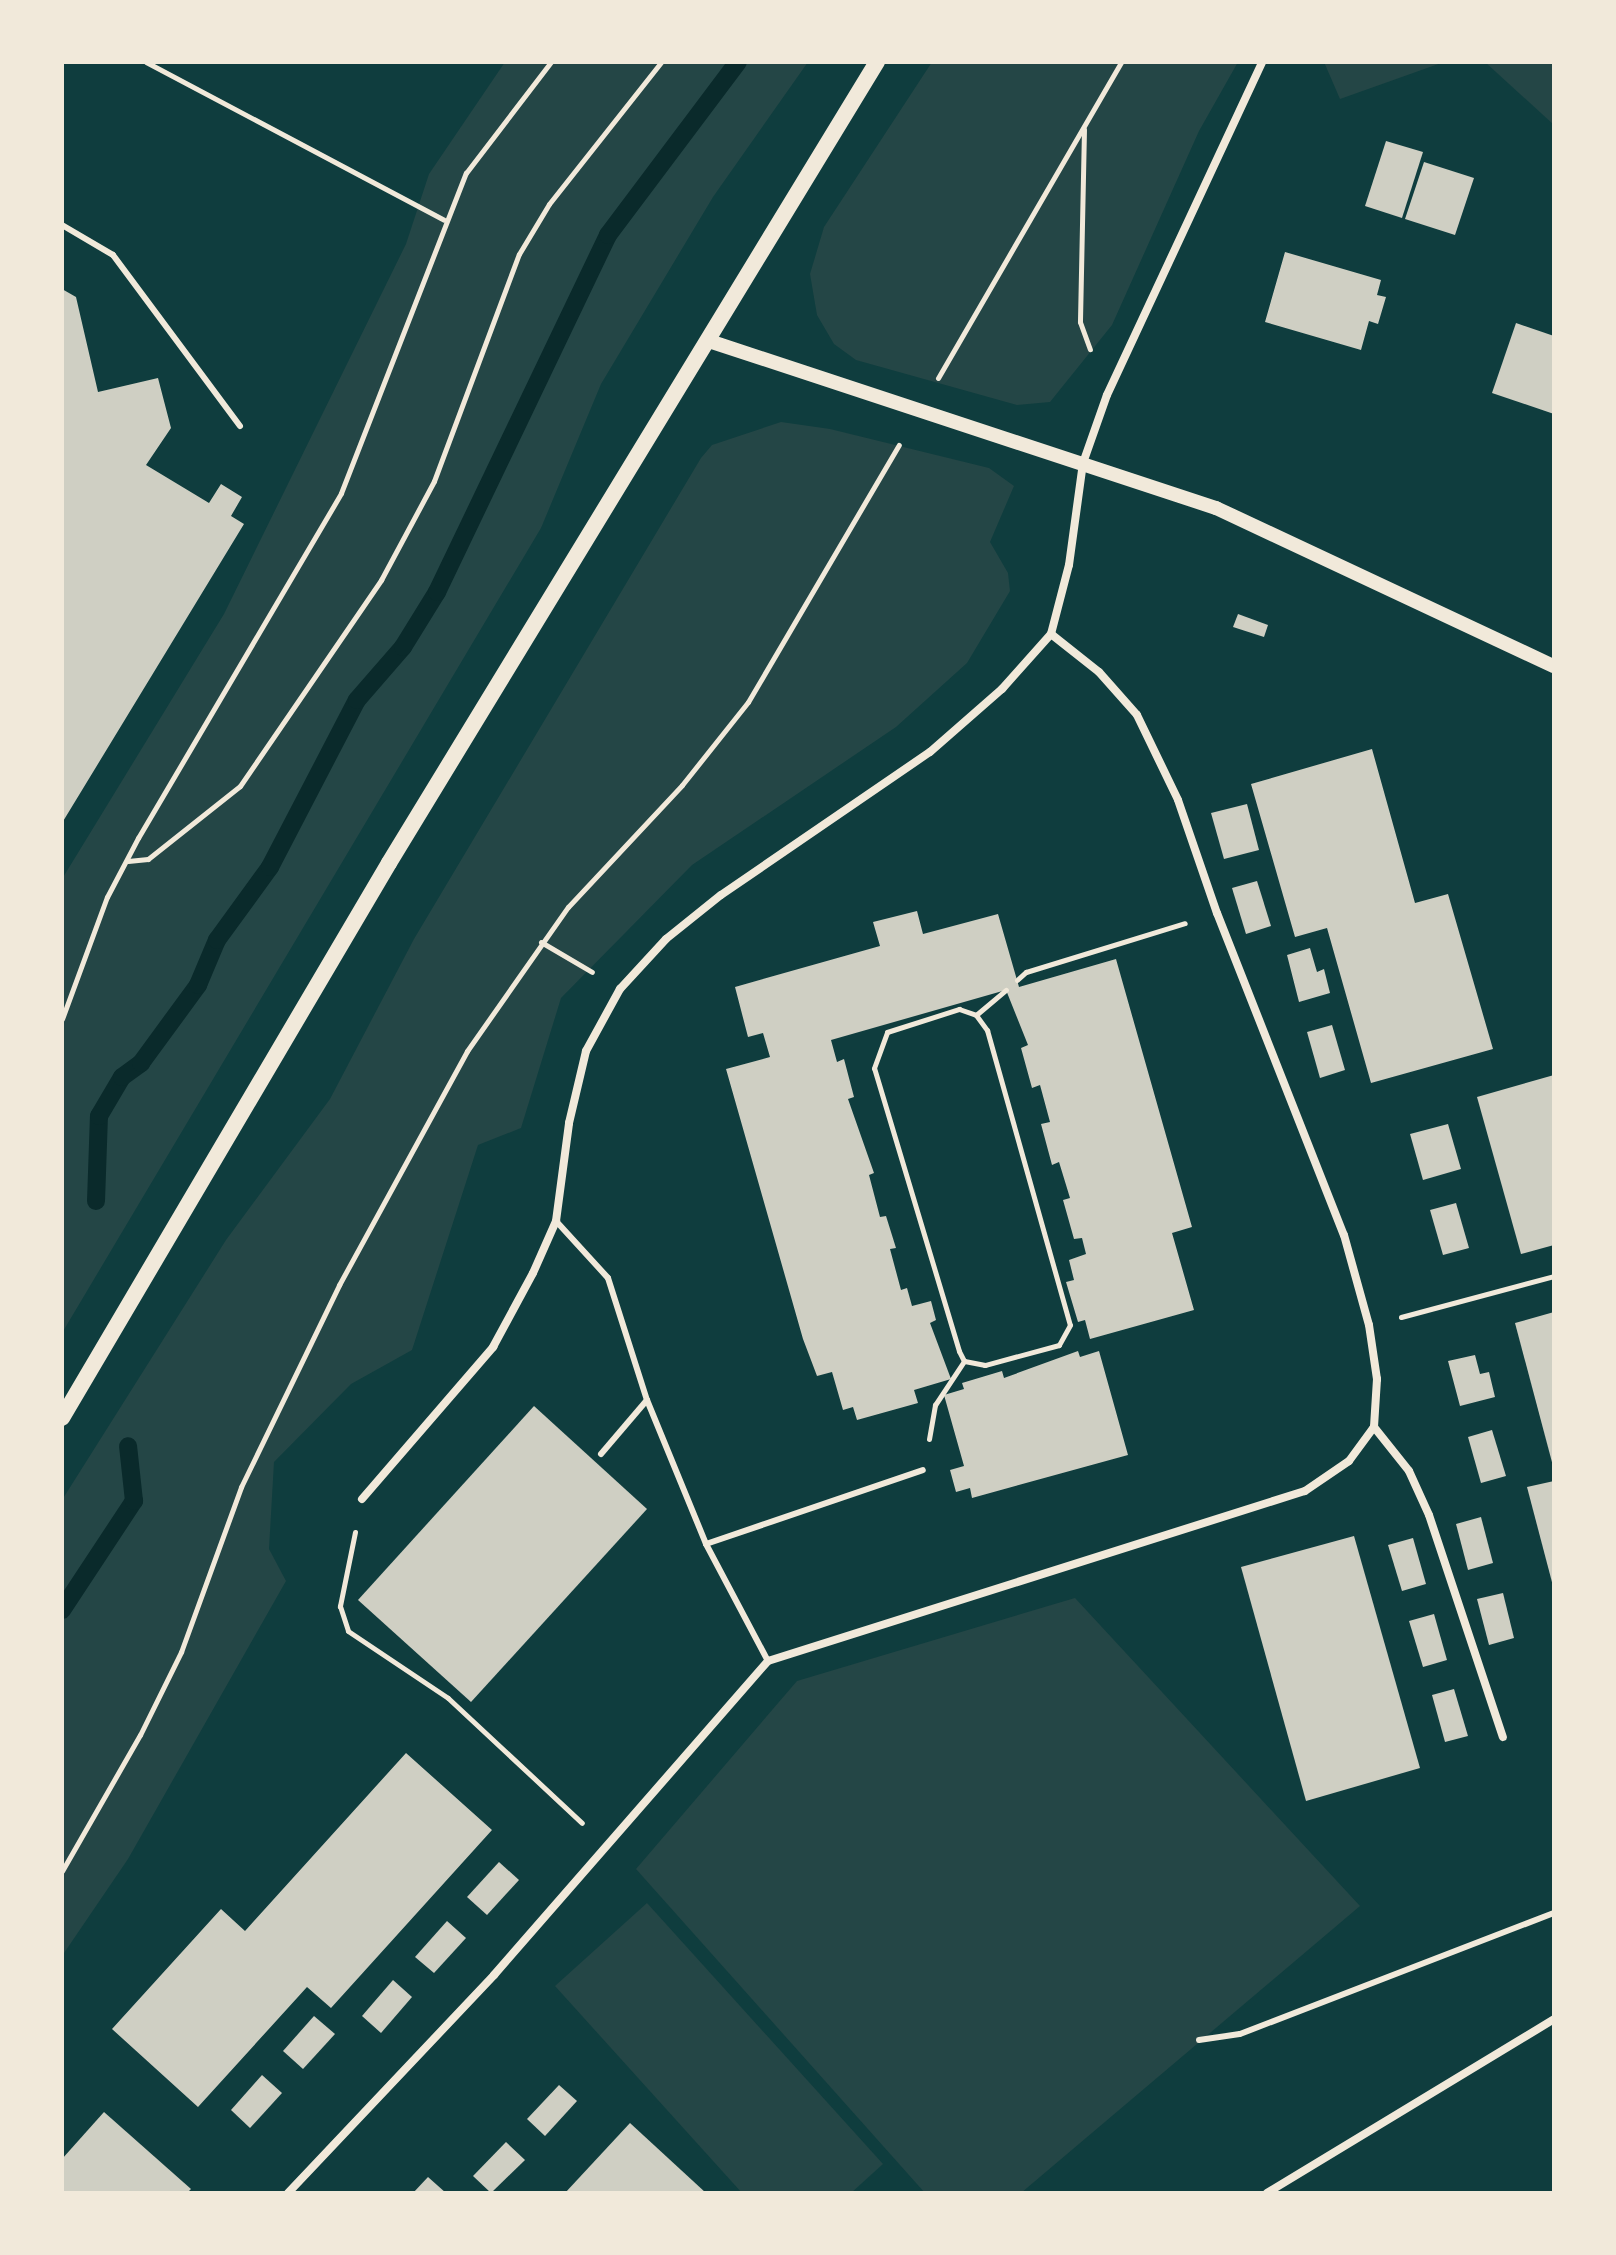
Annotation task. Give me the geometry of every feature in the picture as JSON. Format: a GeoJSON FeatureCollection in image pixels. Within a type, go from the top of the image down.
{"type":"FeatureCollection","features":[{"type":"Feature","properties":{"kind":"main road"},"geometry":{"type":"LineString","coordinates":[[62,1418],[389,863],[877,62]]}},
{"type":"Feature","properties":{"kind":"street"},"geometry":{"type":"LineString","coordinates":[[362,1499],[493,1347],[556,1221],[569,1123],[586,1051],[620,989],[666,939],[721,895],[930,752],[1002,689],[1051,634],[1069,565],[1083,463],[1107,395],[1262,62]]}},
{"type":"Feature","properties":{"kind":"street"},"geometry":{"type":"LineString","coordinates":[[709,341],[870,397],[1000,435],[1216,508],[1554,666]]}},
{"type":"Feature","properties":{"kind":"street"},"geometry":{"type":"LineString","coordinates":[[288,2193],[494,1975],[768,1661],[1305,1491],[1349,1461],[1374,1427],[1377,1379],[1369,1325],[1344,1235],[1217,913],[1178,800],[1137,715],[1099,672],[1051,634]]}},
{"type":"Feature","properties":{"kind":"street"},"geometry":{"type":"LineString","coordinates":[[1374,1427],[1409,1471],[1429,1515],[1503,1737]]}},
{"type":"Feature","properties":{"kind":"street"},"geometry":{"type":"LineString","coordinates":[[1267,2193],[1554,2019]]}},
{"type":"Feature","properties":{"kind":"lane"},"geometry":{"type":"LineString","coordinates":[[62,225],[113,255],[240,426]]}},
{"type":"Feature","properties":{"kind":"lane"},"geometry":{"type":"LineString","coordinates":[[556,1221],[608,1278],[647,1400],[706,1544],[768,1661]]}},
{"type":"Feature","properties":{"kind":"lane"},"geometry":{"type":"LineString","coordinates":[[601,1454],[647,1400]]}},
{"type":"Feature","properties":{"kind":"lane"},"geometry":{"type":"LineString","coordinates":[[706,1544],[923,1470]]}},
{"type":"Feature","properties":{"kind":"lane"},"geometry":{"type":"LineString","coordinates":[[1199,2040],[1240,2034],[1554,1913]]}},
{"type":"Feature","properties":{"kind":"path"},"geometry":{"type":"LineString","coordinates":[[146,62],[444,220]]}},
{"type":"Feature","properties":{"kind":"path"},"geometry":{"type":"LineString","coordinates":[[62,1019],[107,897],[341,493],[368,432],[444,220],[489,138],[551,62]]}},
{"type":"Feature","properties":{"kind":"path"},"geometry":{"type":"LineString","coordinates":[[127,861],[148,859],[240,786],[381,580],[434,481],[519,254],[549,204],[661,62]]}},
{"type":"Feature","properties":{"kind":"path"},"geometry":{"type":"LineString","coordinates":[[931,390],[1121,62]]}},
{"type":"Feature","properties":{"kind":"path"},"geometry":{"type":"LineString","coordinates":[[1084,126],[1080,322],[1107,395]]}},
{"type":"Feature","properties":{"kind":"path"},"geometry":{"type":"LineString","coordinates":[[62,1871],[174,1666],[241,1487],[345,1272],[467,1051],[541,942],[682,785],[748,702],[901,443]]}},
{"type":"Feature","properties":{"kind":"path"},"geometry":{"type":"LineString","coordinates":[[1017,980],[1026,972],[1217,913]]}},
{"type":"Feature","properties":{"kind":"path"},"geometry":{"type":"LineString","coordinates":[[541,942],[620,989]]}},
{"type":"Feature","properties":{"kind":"path"},"geometry":{"type":"LineString","coordinates":[[976,1015],[1006,990]]}},
{"type":"Feature","properties":{"kind":"path"},"geometry":{"type":"LineString","coordinates":[[959,1009],[976,1015],[987,1030],[1070,1325],[1059,1345],[985,1365],[964,1361],[874,1068],[887,1032],[959,1009]]}},
{"type":"Feature","properties":{"kind":"path"},"geometry":{"type":"LineString","coordinates":[[1369,1325],[1554,1276]]}},
{"type":"Feature","properties":{"kind":"path"},"geometry":{"type":"LineString","coordinates":[[923,1470],[935,1405],[964,1361]]}},
{"type":"Feature","properties":{"kind":"path"},"geometry":{"type":"LineString","coordinates":[[362,1499],[340,1606],[348,1631],[448,1698],[606,1845]]}},
{"type":"Feature","properties":{"kind":"shaded area"},"geometry":{"type":"Polygon","coordinates":[[[505,62],[808,62],[713,197],[601,384],[541,528],[62,1333],[62,879],[224,614],[406,244],[429,174],[505,62]]]}},
{"type":"Feature","properties":{"kind":"shaded area"},"geometry":{"type":"Polygon","coordinates":[[[932,62],[1238,62],[1199,131],[1112,325],[1050,402],[1017,405],[856,360],[834,344],[817,315],[810,274],[824,227],[932,62]]]}},
{"type":"Feature","properties":{"kind":"shaded area"},"geometry":{"type":"Polygon","coordinates":[[[1324,62],[1444,62],[1340,99],[1324,62]]]}},
{"type":"Feature","properties":{"kind":"shaded area"},"geometry":{"type":"Polygon","coordinates":[[[1485,62],[1554,62],[1554,125],[1485,62]]]}},
{"type":"Feature","properties":{"kind":"shaded area"},"geometry":{"type":"Polygon","coordinates":[[[781,422],[830,429],[989,468],[1014,486],[990,542],[1008,573],[1010,591],[967,663],[896,727],[692,865],[561,998],[521,1128],[478,1145],[412,1350],[351,1384],[274,1462],[269,1549],[286,1581],[128,1859],[62,1956],[62,1500],[226,1240],[330,1099],[414,939],[701,458],[712,445],[781,422]]]}},
{"type":"Feature","properties":{"kind":"shaded area"},"geometry":{"type":"Polygon","coordinates":[[[1075,1598],[1360,1906],[1021,2193],[925,2193],[636,1869],[797,1681],[1075,1598]]]}},
{"type":"Feature","properties":{"kind":"shaded area"},"geometry":{"type":"Polygon","coordinates":[[[647,1903],[883,2164],[851,2193],[742,2193],[555,1986],[647,1903]]]}},
{"type":"Feature","properties":{"kind":"building"},"geometry":{"type":"Polygon","coordinates":[[[1386,141],[1423,152],[1402,218],[1365,206],[1386,141]]]}},
{"type":"Feature","properties":{"kind":"building"},"geometry":{"type":"Polygon","coordinates":[[[1424,162],[1474,178],[1455,235],[1405,219],[1424,162]]]}},
{"type":"Feature","properties":{"kind":"building"},"geometry":{"type":"Polygon","coordinates":[[[1285,252],[1381,280],[1377,295],[1386,297],[1378,324],[1369,321],[1361,350],[1265,322],[1285,252]]]}},
{"type":"Feature","properties":{"kind":"building"},"geometry":{"type":"Polygon","coordinates":[[[62,289],[76,297],[98,392],[158,378],[171,428],[146,465],[209,503],[221,484],[242,497],[231,516],[244,524],[62,823],[62,289]]]}},
{"type":"Feature","properties":{"kind":"building"},"geometry":{"type":"Polygon","coordinates":[[[1516,323],[1554,336],[1554,414],[1492,393],[1516,323]]]}},
{"type":"Feature","properties":{"kind":"building"},"geometry":{"type":"Polygon","coordinates":[[[1238,614],[1268,625],[1264,637],[1233,627],[1238,614]]]}},
{"type":"Feature","properties":{"kind":"building"},"geometry":{"type":"Polygon","coordinates":[[[1372,749],[1415,903],[1448,894],[1493,1049],[1371,1083],[1327,928],[1295,937],[1251,784],[1372,749]]]}},
{"type":"Feature","properties":{"kind":"building"},"geometry":{"type":"Polygon","coordinates":[[[1247,804],[1259,850],[1224,859],[1211,813],[1247,804]]]}},
{"type":"Feature","properties":{"kind":"building"},"geometry":{"type":"Polygon","coordinates":[[[1257,881],[1271,926],[1246,934],[1232,888],[1257,881]]]}},
{"type":"Feature","properties":{"kind":"building"},"geometry":{"type":"Polygon","coordinates":[[[917,911],[923,934],[998,914],[1019,987],[1116,959],[1192,1227],[1172,1233],[1194,1310],[1090,1339],[1085,1320],[1078,1322],[1066,1282],[1074,1280],[1069,1260],[1086,1254],[1082,1238],[1074,1239],[1063,1200],[1070,1198],[1059,1162],[1052,1165],[1041,1124],[1050,1122],[1040,1085],[1032,1088],[1021,1048],[1028,1045],[1006,990],[831,1040],[837,1062],[844,1059],[854,1097],[848,1099],[874,1173],[869,1175],[880,1217],[886,1216],[896,1248],[890,1249],[901,1290],[907,1288],[912,1306],[931,1301],[936,1320],[930,1323],[951,1379],[914,1390],[918,1403],[857,1420],[853,1407],[843,1410],[832,1372],[817,1376],[803,1339],[726,1069],[770,1057],[763,1033],[748,1037],[735,987],[880,946],[873,922],[917,911]]]}},
{"type":"Feature","properties":{"kind":"building"},"geometry":{"type":"Polygon","coordinates":[[[1310,948],[1317,972],[1324,969],[1330,993],[1299,1002],[1287,955],[1310,948]]]}},
{"type":"Feature","properties":{"kind":"building"},"geometry":{"type":"Polygon","coordinates":[[[1332,1025],[1345,1070],[1320,1078],[1307,1032],[1332,1025]]]}},
{"type":"Feature","properties":{"kind":"building"},"geometry":{"type":"Polygon","coordinates":[[[1554,1075],[1554,1245],[1521,1254],[1477,1097],[1554,1075]]]}},
{"type":"Feature","properties":{"kind":"building"},"geometry":{"type":"Polygon","coordinates":[[[1448,1124],[1461,1169],[1423,1180],[1410,1134],[1448,1124]]]}},
{"type":"Feature","properties":{"kind":"building"},"geometry":{"type":"Polygon","coordinates":[[[1456,1203],[1469,1248],[1443,1255],[1430,1210],[1456,1203]]]}},
{"type":"Feature","properties":{"kind":"building"},"geometry":{"type":"Polygon","coordinates":[[[1554,1312],[1554,1466],[1553,1466],[1515,1323],[1554,1312]]]}},
{"type":"Feature","properties":{"kind":"building"},"geometry":{"type":"Polygon","coordinates":[[[1078,1351],[1080,1357],[1099,1351],[1128,1455],[972,1498],[970,1488],[956,1492],[950,1470],[964,1466],[944,1395],[964,1389],[962,1383],[1002,1371],[1004,1378],[1078,1351]]]}},
{"type":"Feature","properties":{"kind":"building"},"geometry":{"type":"Polygon","coordinates":[[[1475,1355],[1480,1374],[1489,1372],[1495,1397],[1460,1406],[1448,1361],[1475,1355]]]}},
{"type":"Feature","properties":{"kind":"building"},"geometry":{"type":"Polygon","coordinates":[[[534,1406],[647,1509],[471,1702],[358,1600],[534,1406]]]}},
{"type":"Feature","properties":{"kind":"building"},"geometry":{"type":"Polygon","coordinates":[[[1492,1430],[1506,1476],[1481,1483],[1468,1437],[1492,1430]]]}},
{"type":"Feature","properties":{"kind":"building"},"geometry":{"type":"Polygon","coordinates":[[[1554,1481],[1554,1586],[1553,1586],[1527,1487],[1554,1481]]]}},
{"type":"Feature","properties":{"kind":"building"},"geometry":{"type":"Polygon","coordinates":[[[1481,1517],[1493,1563],[1468,1570],[1456,1524],[1481,1517]]]}},
{"type":"Feature","properties":{"kind":"building"},"geometry":{"type":"Polygon","coordinates":[[[1354,1536],[1420,1768],[1306,1801],[1241,1567],[1354,1536]]]}},
{"type":"Feature","properties":{"kind":"building"},"geometry":{"type":"Polygon","coordinates":[[[1413,1538],[1426,1584],[1402,1591],[1388,1545],[1413,1538]]]}},
{"type":"Feature","properties":{"kind":"building"},"geometry":{"type":"Polygon","coordinates":[[[1503,1593],[1514,1638],[1489,1645],[1477,1599],[1503,1593]]]}},
{"type":"Feature","properties":{"kind":"building"},"geometry":{"type":"Polygon","coordinates":[[[1434,1614],[1447,1660],[1423,1667],[1409,1621],[1434,1614]]]}},
{"type":"Feature","properties":{"kind":"building"},"geometry":{"type":"Polygon","coordinates":[[[1454,1689],[1468,1736],[1445,1742],[1432,1695],[1454,1689]]]}},
{"type":"Feature","properties":{"kind":"building"},"geometry":{"type":"Polygon","coordinates":[[[406,1753],[492,1830],[331,2008],[307,1987],[198,2107],[112,2029],[221,1909],[245,1931],[406,1753]]]}},
{"type":"Feature","properties":{"kind":"building"},"geometry":{"type":"Polygon","coordinates":[[[499,1862],[519,1880],[487,1915],[467,1897],[499,1862]]]}},
{"type":"Feature","properties":{"kind":"building"},"geometry":{"type":"Polygon","coordinates":[[[447,1921],[466,1938],[434,1973],[415,1957],[447,1921]]]}},
{"type":"Feature","properties":{"kind":"building"},"geometry":{"type":"Polygon","coordinates":[[[393,1980],[412,1997],[381,2033],[362,2016],[393,1980]]]}},
{"type":"Feature","properties":{"kind":"building"},"geometry":{"type":"Polygon","coordinates":[[[314,2016],[335,2034],[303,2069],[283,2051],[314,2016]]]}},
{"type":"Feature","properties":{"kind":"building"},"geometry":{"type":"Polygon","coordinates":[[[262,2075],[282,2093],[250,2128],[231,2110],[262,2075]]]}},
{"type":"Feature","properties":{"kind":"building"},"geometry":{"type":"Polygon","coordinates":[[[559,2085],[577,2101],[545,2136],[527,2119],[559,2085]]]}},
{"type":"Feature","properties":{"kind":"building"},"geometry":{"type":"Polygon","coordinates":[[[104,2112],[191,2189],[187,2193],[62,2193],[62,2159],[104,2112]]]}},
{"type":"Feature","properties":{"kind":"building"},"geometry":{"type":"Polygon","coordinates":[[[630,2123],[706,2193],[565,2193],[630,2123]]]}},
{"type":"Feature","properties":{"kind":"building"},"geometry":{"type":"Polygon","coordinates":[[[506,2142],[525,2160],[491,2193],[473,2176],[506,2142]]]}},
{"type":"Feature","properties":{"kind":"building"},"geometry":{"type":"Polygon","coordinates":[[[428,2177],[446,2193],[413,2193],[428,2177]]]}},
{"type":"Feature","properties":{"kind":"waterway"},"geometry":{"type":"LineString","coordinates":[[96,1201],[99,1116],[122,1077],[141,1063],[198,985],[217,940],[270,867],[357,700],[403,647],[437,592],[608,235],[738,62]]}},
{"type":"Feature","properties":{"kind":"waterway"},"geometry":{"type":"LineString","coordinates":[[62,1610],[134,1501],[128,1446]]}}]}
